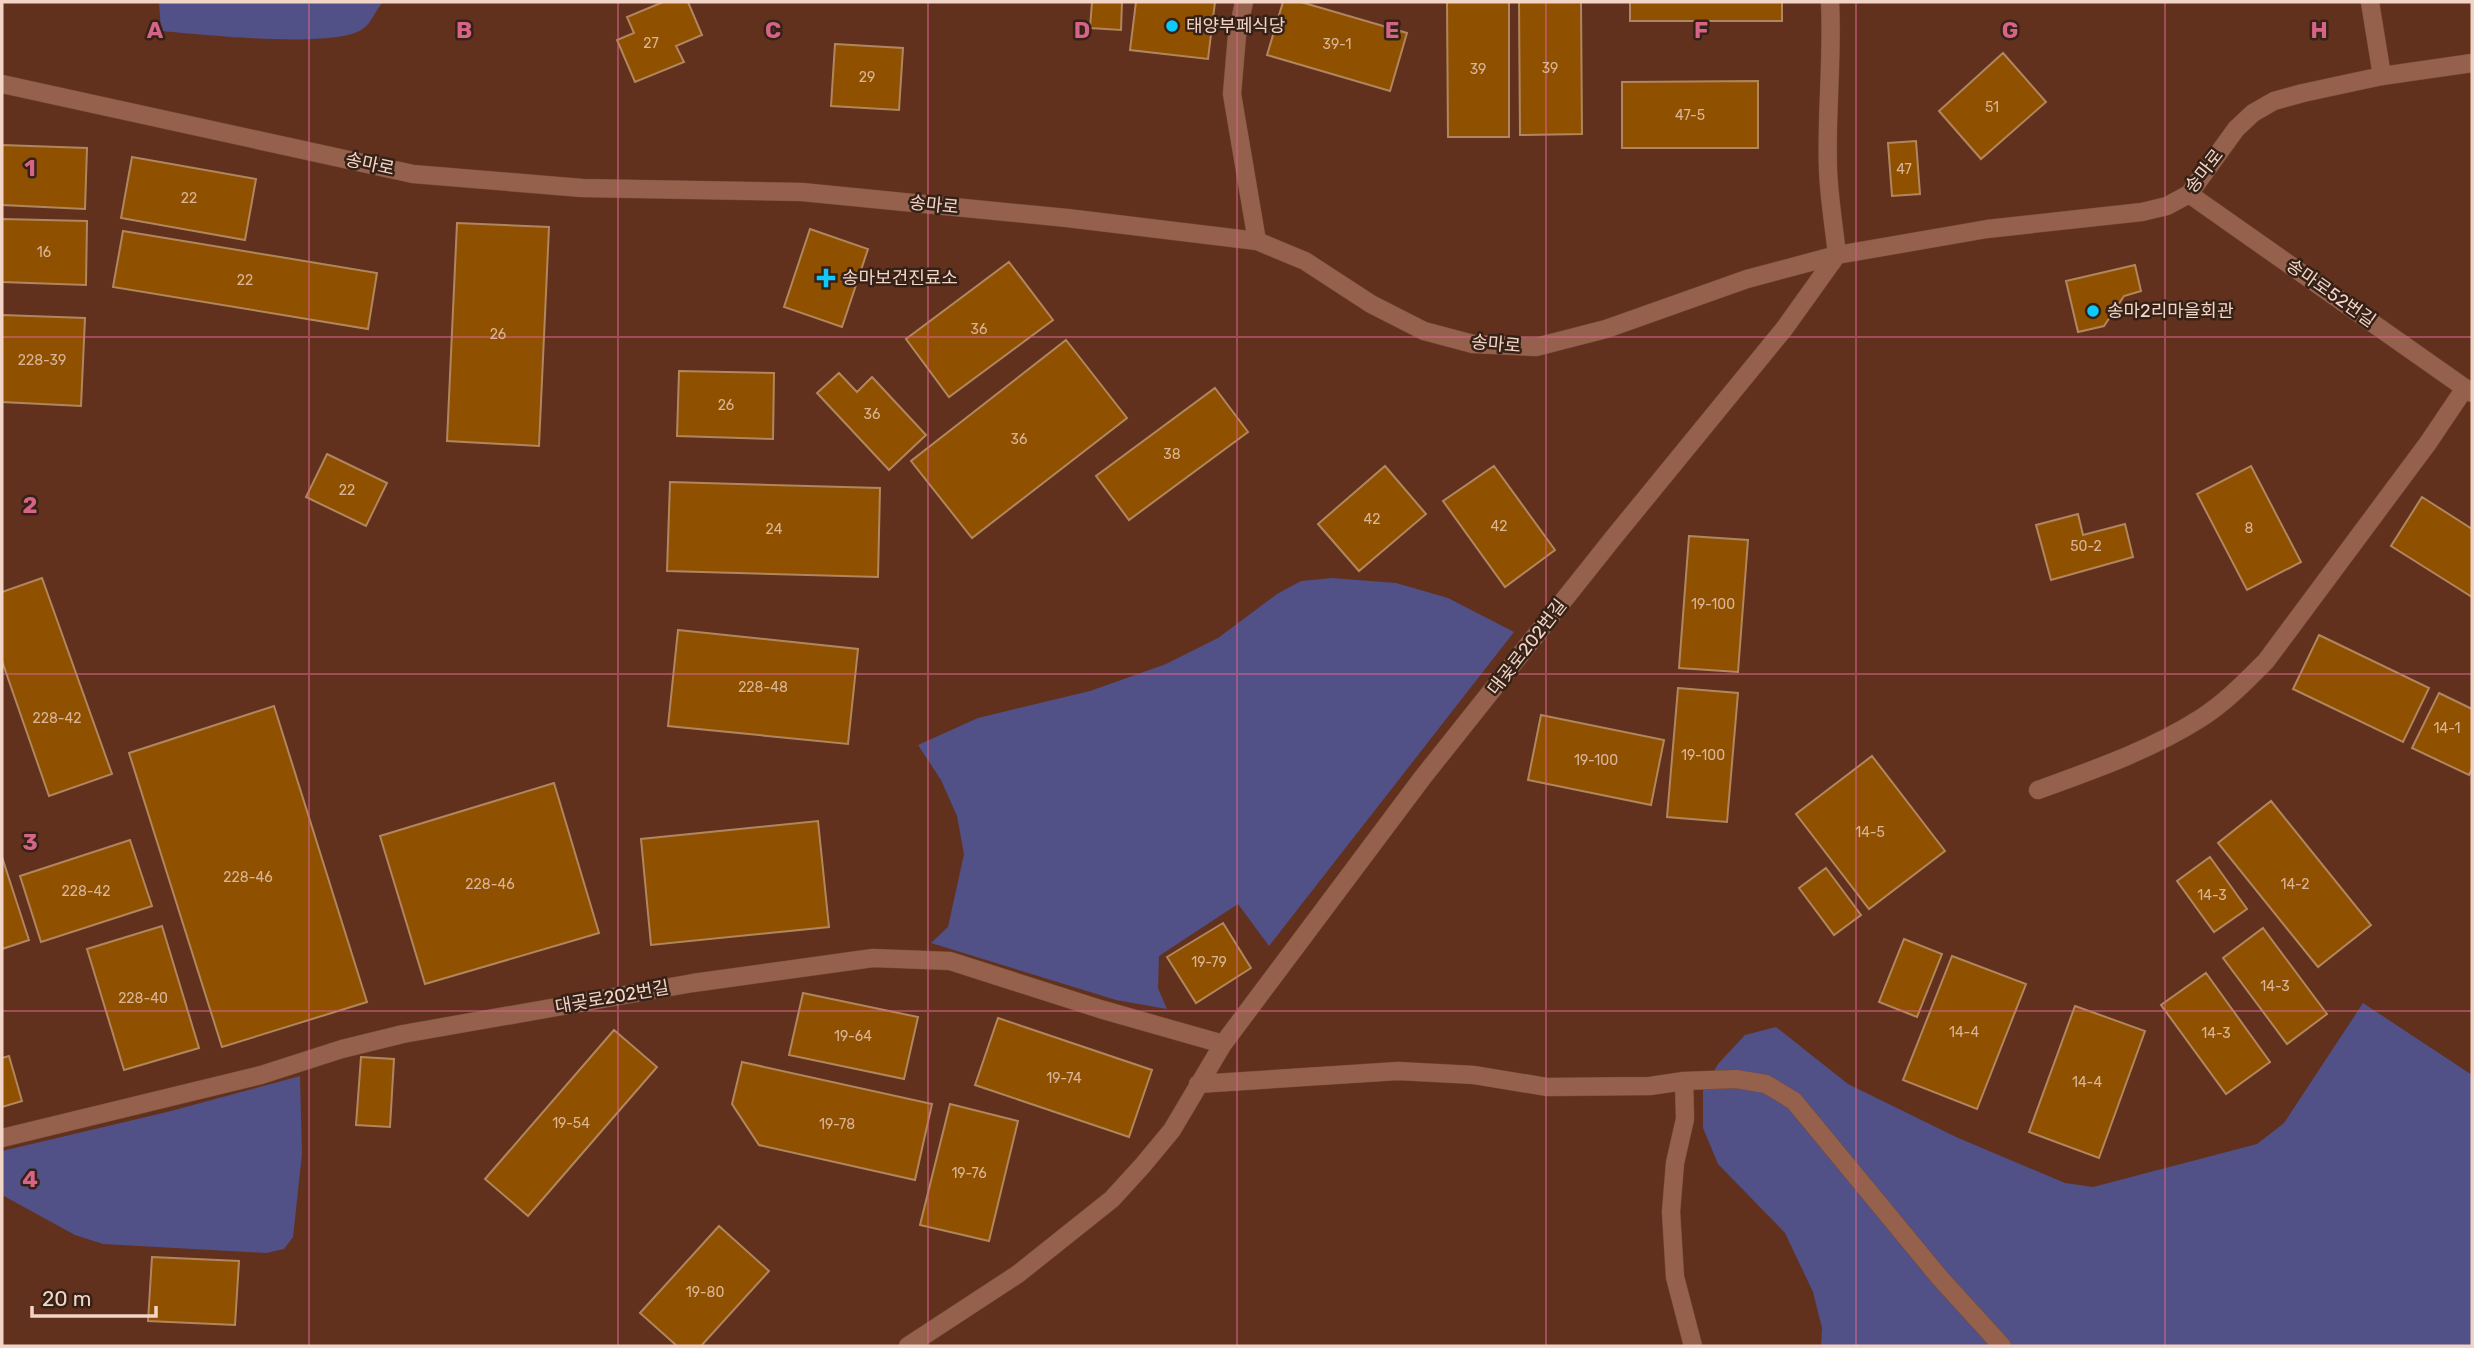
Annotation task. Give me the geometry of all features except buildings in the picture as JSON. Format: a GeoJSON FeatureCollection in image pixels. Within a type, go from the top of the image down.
{"type":"FeatureCollection","features":[{"type":"Feature","properties":{"kind":"street"},"geometry":{"type":"LineString","coordinates":[[1244,2],[1237,35],[1232,94],[1258,241]]}},
{"type":"Feature","properties":{"kind":"street"},"geometry":{"type":"LineString","coordinates":[[1830,2],[1832,33],[1828,96],[1828,170],[1837,255]]}},
{"type":"Feature","properties":{"kind":"street"},"geometry":{"type":"LineString","coordinates":[[2370,2],[2382,76]]}},
{"type":"Feature","properties":{"kind":"street","name":"송마로"},"geometry":{"type":"LineString","coordinates":[[2,84],[413,174],[582,188],[802,192],[1067,218],[1258,241],[1304,261],[1371,304],[1424,331],[1473,344],[1536,347],[1606,329],[1747,279],[1837,255],[1987,229],[2142,212],[2167,206],[2189,194],[2236,129],[2253,113],[2274,102],[2382,76],[2472,63]]}},
{"type":"Feature","properties":{"kind":"street","name":"송마로52번길"},"geometry":{"type":"LineString","coordinates":[[2189,194],[2469,390]]}},
{"type":"Feature","properties":{"kind":"street","name":"대곶로202번길"},"geometry":{"type":"LineString","coordinates":[[908,1346],[1018,1274],[1112,1199],[1172,1130],[1223,1044],[1432,766],[1784,329],[1837,255]]}},
{"type":"Feature","properties":{"kind":"street"},"geometry":{"type":"LineString","coordinates":[[2038,790],[2154,744],[2201,718],[2235,693],[2266,661],[2469,390]]}},
{"type":"Feature","properties":{"kind":"street","name":"대곶로202번길"},"geometry":{"type":"LineString","coordinates":[[2,1138],[261,1075],[342,1049],[403,1034],[693,983],[873,958],[950,961],[1100,1009],[1223,1044]]}},
{"type":"Feature","properties":{"kind":"street"},"geometry":{"type":"LineString","coordinates":[[1198,1084],[1398,1071],[1474,1075],[1548,1087],[1650,1086],[1684,1081],[1736,1079],[1766,1084],[1794,1101],[1940,1278],[2002,1346]]}},
{"type":"Feature","properties":{"kind":"street"},"geometry":{"type":"LineString","coordinates":[[1684,1081],[1685,1119],[1675,1163],[1671,1212],[1675,1277],[1693,1346]]}},
{"type":"Feature","properties":{"kind":"shaded area"},"geometry":{"type":"Polygon","coordinates":[[[159,2],[383,2],[364,28],[349,35],[267,39],[161,31],[159,2]]]}},
{"type":"Feature","properties":{"kind":"shaded area"},"geometry":{"type":"Polygon","coordinates":[[[1332,578],[1396,583],[1448,598],[1514,632],[1269,946],[1238,904],[1159,956],[1158,988],[1167,1009],[1116,1000],[931,943],[948,927],[964,854],[957,816],[941,780],[918,745],[978,718],[1090,691],[1166,664],[1218,638],[1277,594],[1301,581],[1332,578]]]}},
{"type":"Feature","properties":{"kind":"shaded area"},"geometry":{"type":"Polygon","coordinates":[[[2363,1003],[2472,1075],[2472,1346],[1821,1346],[1822,1328],[1813,1292],[1785,1233],[1718,1164],[1703,1128],[1703,1090],[1718,1064],[1745,1035],[1776,1027],[1848,1084],[1956,1137],[2065,1183],[2093,1187],[2257,1144],[2284,1123],[2363,1003]]]}},
{"type":"Feature","properties":{"kind":"shaded area"},"geometry":{"type":"Polygon","coordinates":[[[300,1076],[302,1154],[293,1237],[284,1249],[266,1253],[103,1244],[75,1235],[2,1195],[2,1151],[167,1112],[300,1076]]]}},
{"type":"Feature","properties":{"kind":"place","name":"태양부페식당"},"geometry":{"type":"Point","coordinates":[1172,26]}},
{"type":"Feature","properties":{"kind":"place","name":"송마보건진료소"},"geometry":{"type":"Point","coordinates":[826,278]}},
{"type":"Feature","properties":{"kind":"place","name":"송마2리마을회관"},"geometry":{"type":"Point","coordinates":[2093,311]}}]}
